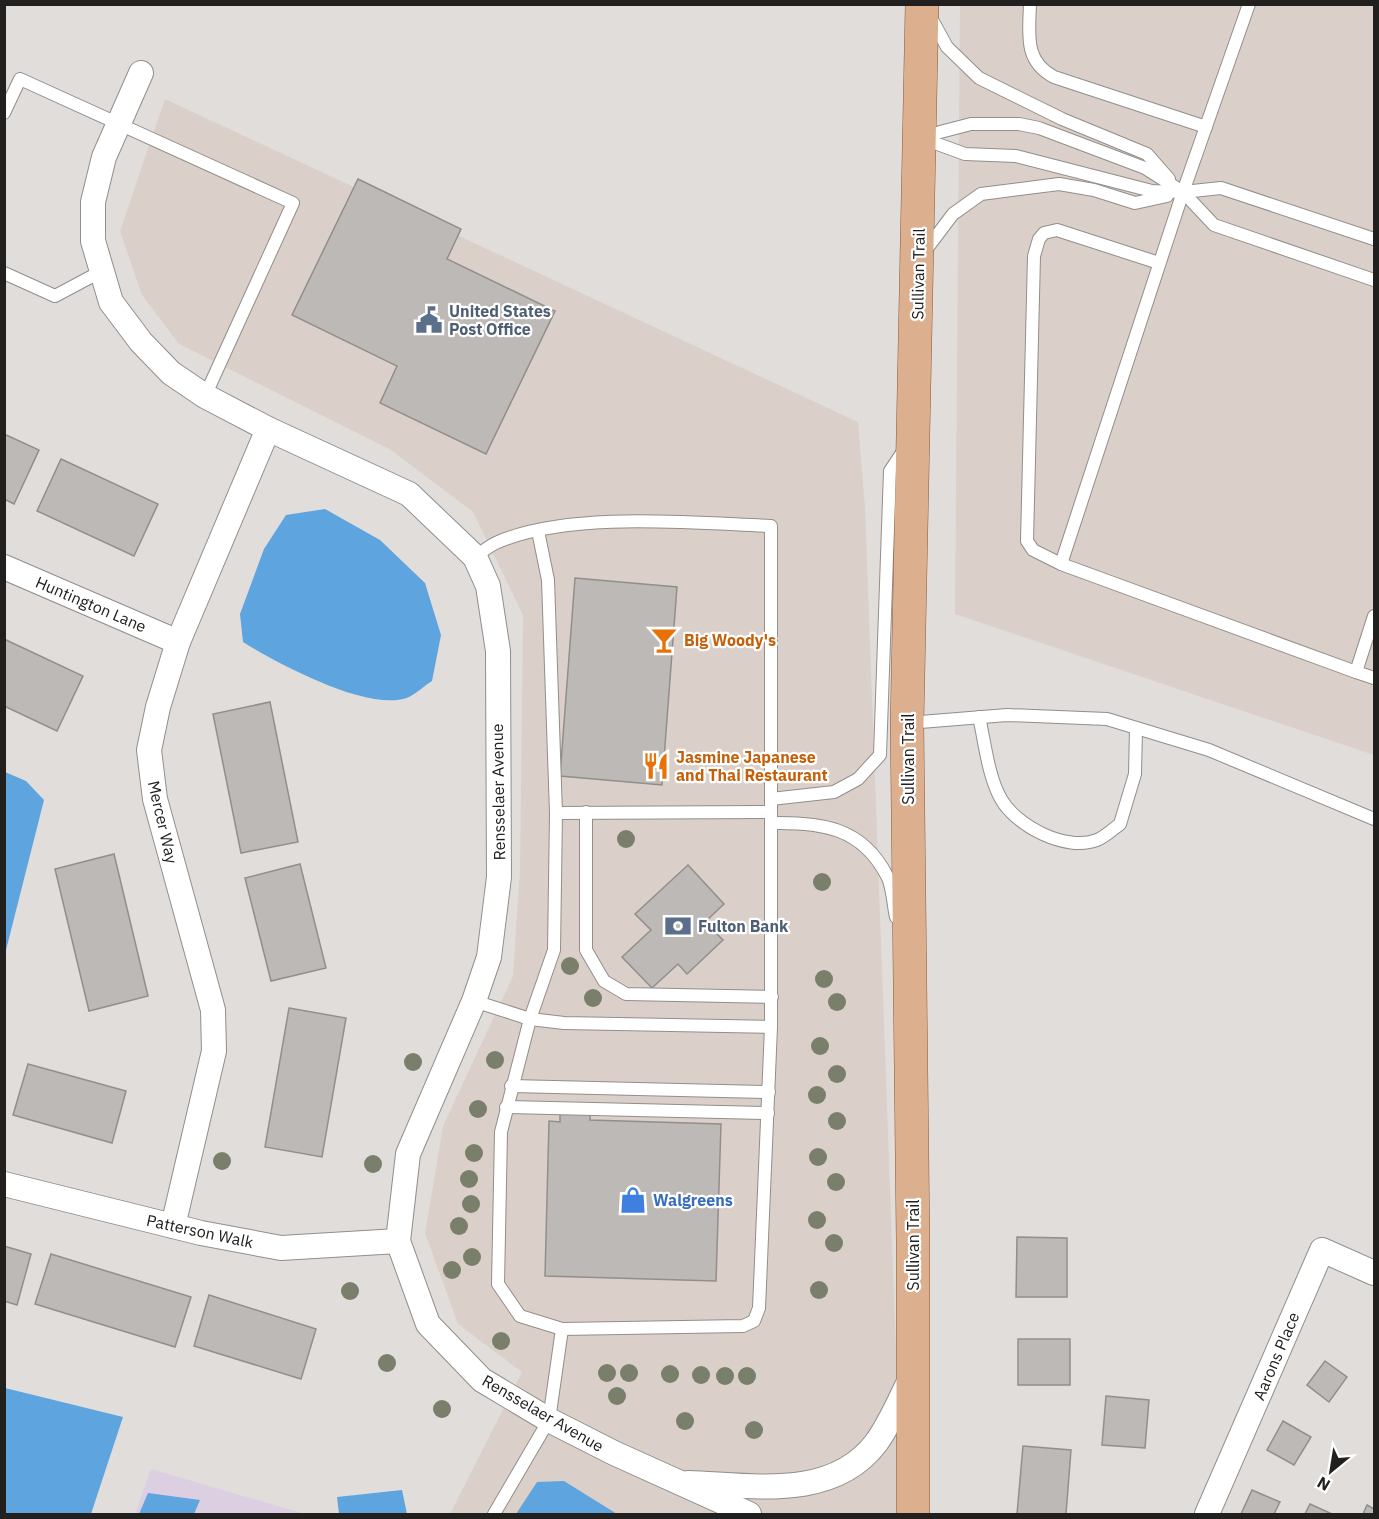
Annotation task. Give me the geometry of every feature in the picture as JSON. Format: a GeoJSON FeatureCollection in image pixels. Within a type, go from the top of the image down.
{"type":"FeatureCollection","features":[{"type":"Feature","properties":{"kind":"main road","name":"Sullivan Trail"},"geometry":{"type":"LineString","coordinates":[[913,1515],[907,724],[922,4]]}},
{"type":"Feature","properties":{"kind":"street","name":"Rensselaer Avenue"},"geometry":{"type":"LineString","coordinates":[[141,73],[104,157],[93,202],[93,241],[100,272],[111,302],[141,342],[171,373],[205,396],[268,429],[409,494],[475,557],[488,586],[498,651],[500,877],[489,957],[474,1001],[408,1154],[398,1241],[428,1324],[482,1380],[549,1420],[749,1515]]}},
{"type":"Feature","properties":{"kind":"street","name":"Mercer Way"},"geometry":{"type":"LineString","coordinates":[[173,1226],[214,1051],[213,1010],[155,798],[149,750],[158,707],[178,642],[268,429]]}},
{"type":"Feature","properties":{"kind":"street","name":"Huntington Lane"},"geometry":{"type":"LineString","coordinates":[[4,567],[178,642]]}},
{"type":"Feature","properties":{"kind":"street","name":"Patterson Walk"},"geometry":{"type":"LineString","coordinates":[[4,1184],[173,1226],[281,1248],[398,1241]]}},
{"type":"Feature","properties":{"kind":"street","name":"Aarons Place"},"geometry":{"type":"LineString","coordinates":[[1207,1515],[1322,1250],[1374,1273]]}},
{"type":"Feature","properties":{"kind":"street"},"geometry":{"type":"LineString","coordinates":[[677,1482],[791,1486],[841,1472],[875,1444],[913,1375]]}},
{"type":"Feature","properties":{"kind":"lane"},"geometry":{"type":"LineString","coordinates":[[927,4],[947,47],[979,78],[1062,119],[1147,154],[1214,225],[1374,280]]}},
{"type":"Feature","properties":{"kind":"lane"},"geometry":{"type":"LineString","coordinates":[[1030,4],[1029,49],[1040,69],[1054,77],[1206,127]]}},
{"type":"Feature","properties":{"kind":"lane"},"geometry":{"type":"LineString","coordinates":[[1061,564],[1183,192],[1249,4]]}},
{"type":"Feature","properties":{"kind":"lane"},"geometry":{"type":"LineString","coordinates":[[4,113],[20,79],[293,203],[205,396]]}},
{"type":"Feature","properties":{"kind":"lane"},"geometry":{"type":"LineString","coordinates":[[920,138],[972,124],[1019,124],[1039,128],[1144,168],[1183,192]]}},
{"type":"Feature","properties":{"kind":"lane"},"geometry":{"type":"LineString","coordinates":[[920,138],[965,154],[1016,156],[1152,191],[1183,192]]}},
{"type":"Feature","properties":{"kind":"lane"},"geometry":{"type":"LineString","coordinates":[[918,268],[929,245],[945,222],[962,206],[981,194],[1059,184],[1094,190],[1136,203],[1183,192],[1221,188],[1374,239]]}},
{"type":"Feature","properties":{"kind":"lane"},"geometry":{"type":"LineString","coordinates":[[1159,264],[1057,230],[1044,233],[1036,246],[1031,304],[1027,541],[1033,550],[1061,564],[1374,678]]}},
{"type":"Feature","properties":{"kind":"lane"},"geometry":{"type":"LineString","coordinates":[[4,273],[55,296],[100,272]]}},
{"type":"Feature","properties":{"kind":"lane"},"geometry":{"type":"LineString","coordinates":[[771,811],[834,792],[858,779],[880,755],[890,471],[914,434]]}},
{"type":"Feature","properties":{"kind":"lane"},"geometry":{"type":"LineString","coordinates":[[475,557],[498,542],[538,531],[590,523],[680,522],[771,526],[769,1092],[759,1308],[754,1320],[743,1326],[562,1329],[520,1316],[498,1284],[501,1132],[530,1019],[554,950],[556,813],[548,580],[538,531]]}},
{"type":"Feature","properties":{"kind":"lane"},"geometry":{"type":"LineString","coordinates":[[1356,672],[1374,616]]}},
{"type":"Feature","properties":{"kind":"lane"},"geometry":{"type":"LineString","coordinates":[[907,724],[1007,715],[1107,719],[1209,750],[1374,819]]}},
{"type":"Feature","properties":{"kind":"lane"},"geometry":{"type":"LineString","coordinates":[[979,717],[1001,799],[1024,823],[1047,837],[1071,844],[1097,840],[1120,824],[1135,774],[1136,728]]}},
{"type":"Feature","properties":{"kind":"lane"},"geometry":{"type":"LineString","coordinates":[[556,813],[771,811],[841,831],[866,847],[888,877],[910,989]]}},
{"type":"Feature","properties":{"kind":"lane"},"geometry":{"type":"LineString","coordinates":[[586,812],[586,950],[604,981],[626,994],[771,998]]}},
{"type":"Feature","properties":{"kind":"lane"},"geometry":{"type":"LineString","coordinates":[[474,1001],[530,1019],[564,1023],[771,1027]]}},
{"type":"Feature","properties":{"kind":"lane"},"geometry":{"type":"LineString","coordinates":[[511,1086],[769,1092]]}},
{"type":"Feature","properties":{"kind":"lane"},"geometry":{"type":"LineString","coordinates":[[506,1107],[768,1113]]}},
{"type":"Feature","properties":{"kind":"lane"},"geometry":{"type":"LineString","coordinates":[[494,1515],[549,1420],[562,1329]]}},
{"type":"Feature","properties":{"kind":"shaded area"},"geometry":{"type":"Polygon","coordinates":[[[960,5],[1374,5],[1374,755],[955,614],[960,5]]]}},
{"type":"Feature","properties":{"kind":"shaded area"},"geometry":{"type":"Polygon","coordinates":[[[165,99],[858,422],[865,507],[902,1514],[450,1514],[522,1372],[458,1324],[425,1233],[443,1126],[513,976],[520,870],[523,615],[473,512],[391,450],[179,344],[142,295],[120,231],[165,99]]]}},
{"type":"Feature","properties":{"kind":"shaded area"},"geometry":{"type":"Polygon","coordinates":[[[151,1469],[305,1514],[135,1514],[151,1469]]]}},
{"type":"Feature","properties":{"kind":"water"},"geometry":{"type":"Polygon","coordinates":[[[325,509],[380,540],[425,583],[441,635],[432,681],[409,697],[392,700],[348,692],[300,673],[243,642],[240,614],[264,549],[286,515],[325,509]]]}},
{"type":"Feature","properties":{"kind":"water"},"geometry":{"type":"Polygon","coordinates":[[[5,772],[26,781],[44,800],[5,954],[5,772]]]}},
{"type":"Feature","properties":{"kind":"water"},"geometry":{"type":"Polygon","coordinates":[[[5,1388],[123,1417],[91,1514],[5,1514],[5,1388]]]}},
{"type":"Feature","properties":{"kind":"water"},"geometry":{"type":"Polygon","coordinates":[[[564,1481],[617,1514],[516,1514],[537,1482],[564,1481]]]}},
{"type":"Feature","properties":{"kind":"water"},"geometry":{"type":"Polygon","coordinates":[[[402,1490],[407,1514],[339,1514],[337,1497],[402,1490]]]}},
{"type":"Feature","properties":{"kind":"water"},"geometry":{"type":"Polygon","coordinates":[[[148,1493],[200,1500],[194,1514],[139,1514],[148,1493]]]}},
{"type":"Feature","properties":{"kind":"building"},"geometry":{"type":"Polygon","coordinates":[[[358,179],[461,229],[447,259],[555,311],[486,454],[380,403],[397,366],[292,315],[358,179]]]}},
{"type":"Feature","properties":{"kind":"building"},"geometry":{"type":"Polygon","coordinates":[[[4,434],[39,450],[14,504],[4,499],[4,434]]]}},
{"type":"Feature","properties":{"kind":"building"},"geometry":{"type":"Polygon","coordinates":[[[61,459],[158,504],[134,556],[37,511],[61,459]]]}},
{"type":"Feature","properties":{"kind":"building"},"geometry":{"type":"Polygon","coordinates":[[[575,578],[677,587],[662,785],[560,776],[575,578]]]}},
{"type":"Feature","properties":{"kind":"building"},"geometry":{"type":"Polygon","coordinates":[[[4,639],[83,676],[57,731],[4,706],[4,639]]]}},
{"type":"Feature","properties":{"kind":"building"},"geometry":{"type":"Polygon","coordinates":[[[270,702],[298,842],[241,853],[213,714],[270,702]]]}},
{"type":"Feature","properties":{"kind":"building"},"geometry":{"type":"Polygon","coordinates":[[[114,854],[148,996],[89,1011],[55,869],[114,854]]]}},
{"type":"Feature","properties":{"kind":"building"},"geometry":{"type":"Polygon","coordinates":[[[300,864],[326,968],[271,981],[245,878],[300,864]]]}},
{"type":"Feature","properties":{"kind":"building","name":"Fulton Bank"},"geometry":{"type":"Polygon","coordinates":[[[688,865],[724,904],[705,922],[723,940],[687,974],[678,964],[652,988],[622,957],[651,930],[635,914],[688,865]]]}},
{"type":"Feature","properties":{"kind":"building"},"geometry":{"type":"Polygon","coordinates":[[[289,1008],[346,1018],[322,1157],[265,1147],[289,1008]]]}},
{"type":"Feature","properties":{"kind":"building"},"geometry":{"type":"Polygon","coordinates":[[[28,1064],[126,1091],[112,1143],[13,1115],[28,1064]]]}},
{"type":"Feature","properties":{"kind":"building","name":"Walgreens"},"geometry":{"type":"Polygon","coordinates":[[[560,1103],[590,1104],[590,1120],[721,1124],[716,1281],[545,1276],[549,1121],[560,1122],[560,1103]]]}},
{"type":"Feature","properties":{"kind":"building"},"geometry":{"type":"Polygon","coordinates":[[[1017,1237],[1067,1238],[1067,1297],[1016,1297],[1017,1237]]]}},
{"type":"Feature","properties":{"kind":"building"},"geometry":{"type":"Polygon","coordinates":[[[4,1246],[31,1254],[17,1305],[4,1301],[4,1246]]]}},
{"type":"Feature","properties":{"kind":"building"},"geometry":{"type":"Polygon","coordinates":[[[51,1254],[191,1297],[175,1347],[35,1304],[51,1254]]]}},
{"type":"Feature","properties":{"kind":"building"},"geometry":{"type":"Polygon","coordinates":[[[209,1295],[316,1329],[301,1379],[194,1346],[209,1295]]]}},
{"type":"Feature","properties":{"kind":"building"},"geometry":{"type":"Polygon","coordinates":[[[1018,1339],[1070,1339],[1070,1385],[1018,1385],[1018,1339]]]}},
{"type":"Feature","properties":{"kind":"building"},"geometry":{"type":"Polygon","coordinates":[[[1325,1361],[1347,1377],[1329,1402],[1307,1385],[1325,1361]]]}},
{"type":"Feature","properties":{"kind":"building"},"geometry":{"type":"Polygon","coordinates":[[[1106,1396],[1149,1400],[1145,1448],[1102,1445],[1106,1396]]]}},
{"type":"Feature","properties":{"kind":"building"},"geometry":{"type":"Polygon","coordinates":[[[1283,1421],[1311,1437],[1294,1465],[1267,1450],[1283,1421]]]}},
{"type":"Feature","properties":{"kind":"building"},"geometry":{"type":"Polygon","coordinates":[[[1023,1446],[1071,1450],[1066,1514],[1017,1514],[1023,1446]]]}},
{"type":"Feature","properties":{"kind":"building"},"geometry":{"type":"Polygon","coordinates":[[[1252,1490],[1280,1502],[1274,1514],[1241,1514],[1252,1490]]]}},
{"type":"Feature","properties":{"kind":"building"},"geometry":{"type":"Polygon","coordinates":[[[1310,1504],[1332,1514],[1305,1514],[1310,1504]]]}},
{"type":"Feature","properties":{"kind":"building"},"geometry":{"type":"Polygon","coordinates":[[[1367,1505],[1374,1509],[1374,1514],[1363,1514],[1367,1505]]]}},
{"type":"Feature","properties":{"kind":"place","name":"United States Post Office"},"geometry":{"type":"Point","coordinates":[429,320]}},
{"type":"Feature","properties":{"kind":"place","name":"Big Woody's"},"geometry":{"type":"Point","coordinates":[664,640]}},
{"type":"Feature","properties":{"kind":"place","name":"Jasmine Japanese and Thai Restaurant"},"geometry":{"type":"Point","coordinates":[656,766]}},
{"type":"Feature","properties":{"kind":"place","name":"Fulton Bank"},"geometry":{"type":"Point","coordinates":[678,926]}},
{"type":"Feature","properties":{"kind":"place","name":"Walgreens"},"geometry":{"type":"Point","coordinates":[633,1200]}}]}
